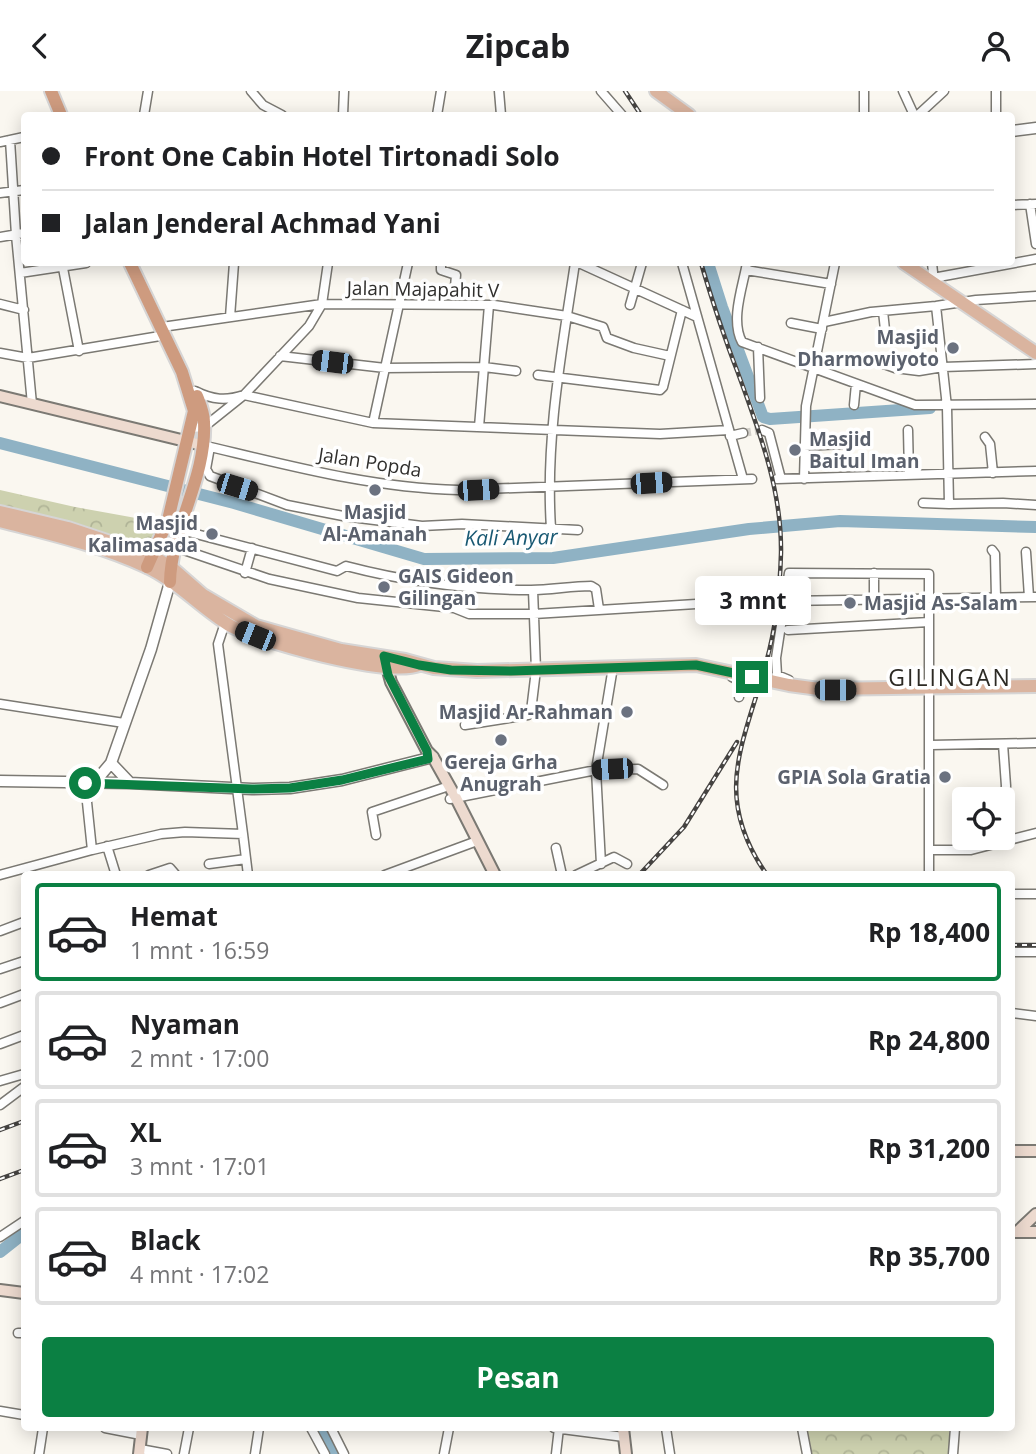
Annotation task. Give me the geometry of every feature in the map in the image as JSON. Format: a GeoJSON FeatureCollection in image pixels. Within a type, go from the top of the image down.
{"type":"FeatureCollection","features":[{"type":"Feature","properties":{"kind":"highway"},"geometry":{"type":"LineString","coordinates":[[51,91],[60,112]]}},
{"type":"Feature","properties":{"kind":"highway"},"geometry":{"type":"LineString","coordinates":[[132,266],[192,391],[194,411],[194,432],[168,520],[150,562]]}},
{"type":"Feature","properties":{"kind":"highway"},"geometry":{"type":"LineString","coordinates":[[170,582],[170,567],[206,446],[194,432]]}},
{"type":"Feature","properties":{"kind":"main road"},"geometry":{"type":"LineString","coordinates":[[656,91],[685,112]]}},
{"type":"Feature","properties":{"kind":"main road"},"geometry":{"type":"LineString","coordinates":[[909,266],[1036,353]]}},
{"type":"Feature","properties":{"kind":"main road","name":"Jalan Popda"},"geometry":{"type":"LineString","coordinates":[[0,396],[194,432],[206,446]]}},
{"type":"Feature","properties":{"kind":"main road"},"geometry":{"type":"LineString","coordinates":[[0,512],[68,529],[150,562],[170,582],[215,602],[256,626],[385,662]]}},
{"type":"Feature","properties":{"kind":"main road"},"geometry":{"type":"LineString","coordinates":[[0,521],[170,567],[188,589],[225,623],[274,644],[385,662],[451,670],[696,665],[819,689],[1036,686]]}},
{"type":"Feature","properties":{"kind":"main road"},"geometry":{"type":"LineString","coordinates":[[385,662],[391,682],[475,842],[487,871]]}},
{"type":"Feature","properties":{"kind":"main road"},"geometry":{"type":"LineString","coordinates":[[430,756],[443,788],[453,799]]}},
{"type":"Feature","properties":{"kind":"main road"},"geometry":{"type":"LineString","coordinates":[[475,842],[493,871]]}},
{"type":"Feature","properties":{"kind":"main road"},"geometry":{"type":"LineString","coordinates":[[1015,1151],[1036,1151]]}},
{"type":"Feature","properties":{"kind":"main road"},"geometry":{"type":"LineString","coordinates":[[1015,1233],[1036,1214]]}},
{"type":"Feature","properties":{"kind":"main road"},"geometry":{"type":"LineString","coordinates":[[1015,1235],[1036,1232]]}},
{"type":"Feature","properties":{"kind":"main road"},"geometry":{"type":"LineString","coordinates":[[0,1290],[21,1293]]}},
{"type":"Feature","properties":{"kind":"main road"},"geometry":{"type":"LineString","coordinates":[[139,1452],[142,1431]]}},
{"type":"Feature","properties":{"kind":"main road"},"geometry":{"type":"LineString","coordinates":[[623,1433],[626,1454]]}},
{"type":"Feature","properties":{"kind":"street"},"geometry":{"type":"LineString","coordinates":[[144,112],[148,91]]}},
{"type":"Feature","properties":{"kind":"street"},"geometry":{"type":"LineString","coordinates":[[251,91],[263,105],[276,112]]}},
{"type":"Feature","properties":{"kind":"street"},"geometry":{"type":"LineString","coordinates":[[343,112],[344,91]]}},
{"type":"Feature","properties":{"kind":"street"},"geometry":{"type":"LineString","coordinates":[[438,112],[441,91]]}},
{"type":"Feature","properties":{"kind":"street"},"geometry":{"type":"LineString","coordinates":[[499,91],[500,112]]}},
{"type":"Feature","properties":{"kind":"street"},"geometry":{"type":"LineString","coordinates":[[601,91],[619,112]]}},
{"type":"Feature","properties":{"kind":"street"},"geometry":{"type":"LineString","coordinates":[[864,91],[864,112]]}},
{"type":"Feature","properties":{"kind":"street"},"geometry":{"type":"LineString","coordinates":[[903,91],[914,112]]}},
{"type":"Feature","properties":{"kind":"street"},"geometry":{"type":"LineString","coordinates":[[996,91],[996,112]]}},
{"type":"Feature","properties":{"kind":"street"},"geometry":{"type":"LineString","coordinates":[[919,112],[942,92]]}},
{"type":"Feature","properties":{"kind":"street"},"geometry":{"type":"LineString","coordinates":[[1015,131],[1036,128]]}},
{"type":"Feature","properties":{"kind":"street"},"geometry":{"type":"LineString","coordinates":[[0,142],[21,138]]}},
{"type":"Feature","properties":{"kind":"street"},"geometry":{"type":"LineString","coordinates":[[10,141],[13,192],[20,234],[20,273],[32,404]]}},
{"type":"Feature","properties":{"kind":"street"},"geometry":{"type":"LineString","coordinates":[[0,193],[21,191]]}},
{"type":"Feature","properties":{"kind":"street"},"geometry":{"type":"LineString","coordinates":[[1015,205],[1033,204],[1036,244]]}},
{"type":"Feature","properties":{"kind":"street"},"geometry":{"type":"LineString","coordinates":[[0,237],[20,234]]}},
{"type":"Feature","properties":{"kind":"street"},"geometry":{"type":"LineString","coordinates":[[1015,263],[1036,259]]}},
{"type":"Feature","properties":{"kind":"street"},"geometry":{"type":"LineString","coordinates":[[20,273],[57,266]]}},
{"type":"Feature","properties":{"kind":"street"},"geometry":{"type":"LineString","coordinates":[[62,266],[79,351]]}},
{"type":"Feature","properties":{"kind":"street"},"geometry":{"type":"LineString","coordinates":[[230,317],[234,266]]}},
{"type":"Feature","properties":{"kind":"street"},"geometry":{"type":"LineString","coordinates":[[194,432],[244,395],[309,326],[322,303],[328,266]]}},
{"type":"Feature","properties":{"kind":"street"},"geometry":{"type":"LineString","coordinates":[[373,423],[407,266]]}},
{"type":"Feature","properties":{"kind":"street"},"geometry":{"type":"LineString","coordinates":[[441,266],[441,270],[456,275],[455,287]]}},
{"type":"Feature","properties":{"kind":"street"},"geometry":{"type":"LineString","coordinates":[[551,528],[548,486],[557,379],[576,266]]}},
{"type":"Feature","properties":{"kind":"street"},"geometry":{"type":"LineString","coordinates":[[584,266],[697,318]]}},
{"type":"Feature","properties":{"kind":"street"},"geometry":{"type":"LineString","coordinates":[[630,305],[641,266]]}},
{"type":"Feature","properties":{"kind":"street"},"geometry":{"type":"LineString","coordinates":[[683,266],[730,433]]}},
{"type":"Feature","properties":{"kind":"street"},"geometry":{"type":"LineString","coordinates":[[831,284],[746,266],[737,327],[742,342],[915,405],[947,408],[1036,404]]}},
{"type":"Feature","properties":{"kind":"street"},"geometry":{"type":"LineString","coordinates":[[804,479],[805,414],[834,266]]}},
{"type":"Feature","properties":{"kind":"street"},"geometry":{"type":"LineString","coordinates":[[932,266],[933,280],[1002,266]]}},
{"type":"Feature","properties":{"kind":"street"},"geometry":{"type":"LineString","coordinates":[[791,323],[823,325],[883,311],[1036,296]]}},
{"type":"Feature","properties":{"kind":"street"},"geometry":{"type":"LineString","coordinates":[[538,375],[655,391],[663,387],[683,310],[692,302]]}},
{"type":"Feature","properties":{"kind":"street","name":"Jalan Majapahit V"},"geometry":{"type":"LineString","coordinates":[[0,353],[28,358],[79,351],[230,317],[322,303],[489,305],[567,316],[603,327],[607,338],[634,348],[670,356]]}},
{"type":"Feature","properties":{"kind":"street"},"geometry":{"type":"LineString","coordinates":[[0,304],[24,310]]}},
{"type":"Feature","properties":{"kind":"street"},"geometry":{"type":"LineString","coordinates":[[479,427],[489,305]]}},
{"type":"Feature","properties":{"kind":"street"},"geometry":{"type":"LineString","coordinates":[[936,306],[947,408],[949,503]]}},
{"type":"Feature","properties":{"kind":"street"},"geometry":{"type":"LineString","coordinates":[[883,311],[885,330]]}},
{"type":"Feature","properties":{"kind":"street"},"geometry":{"type":"LineString","coordinates":[[758,347],[760,398]]}},
{"type":"Feature","properties":{"kind":"street"},"geometry":{"type":"LineString","coordinates":[[280,356],[385,368],[484,367],[516,371]]}},
{"type":"Feature","properties":{"kind":"street"},"geometry":{"type":"LineString","coordinates":[[870,359],[906,370],[928,371],[943,367],[1036,364]]}},
{"type":"Feature","properties":{"kind":"street"},"geometry":{"type":"LineString","coordinates":[[854,405],[856,384]]}},
{"type":"Feature","properties":{"kind":"street"},"geometry":{"type":"LineString","coordinates":[[192,391],[215,399],[230,400],[244,395],[373,423],[657,434],[743,433]]}},
{"type":"Feature","properties":{"kind":"street"},"geometry":{"type":"LineString","coordinates":[[762,430],[769,433],[779,479],[1036,471]]}},
{"type":"Feature","properties":{"kind":"street"},"geometry":{"type":"LineString","coordinates":[[908,430],[909,474]]}},
{"type":"Feature","properties":{"kind":"street","name":"Jalan Popda"},"geometry":{"type":"LineString","coordinates":[[206,446],[344,478],[404,487],[458,491],[747,479],[730,433]]}},
{"type":"Feature","properties":{"kind":"street"},"geometry":{"type":"LineString","coordinates":[[985,437],[990,444],[993,473]]}},
{"type":"Feature","properties":{"kind":"street"},"geometry":{"type":"LineString","coordinates":[[804,446],[844,444]]}},
{"type":"Feature","properties":{"kind":"street"},"geometry":{"type":"LineString","coordinates":[[206,446],[206,469],[210,476],[287,505],[412,526],[462,524],[578,530]]}},
{"type":"Feature","properties":{"kind":"street"},"geometry":{"type":"LineString","coordinates":[[923,503],[1036,505]]}},
{"type":"Feature","properties":{"kind":"street"},"geometry":{"type":"LineString","coordinates":[[182,528],[334,571],[340,571],[341,567],[346,566],[386,576],[438,584],[533,590],[591,586],[596,589],[598,609]]}},
{"type":"Feature","properties":{"kind":"street"},"geometry":{"type":"LineString","coordinates":[[176,547],[246,573],[358,598],[454,608],[469,614],[534,614],[761,600]]}},
{"type":"Feature","properties":{"kind":"street"},"geometry":{"type":"LineString","coordinates":[[246,573],[252,548]]}},
{"type":"Feature","properties":{"kind":"street"},"geometry":{"type":"LineString","coordinates":[[992,550],[995,554],[996,599]]}},
{"type":"Feature","properties":{"kind":"street"},"geometry":{"type":"LineString","coordinates":[[785,601],[1033,597],[1026,552]]}},
{"type":"Feature","properties":{"kind":"street"},"geometry":{"type":"LineString","coordinates":[[819,689],[777,675],[776,658],[789,573],[929,574],[929,871]]}},
{"type":"Feature","properties":{"kind":"street"},"geometry":{"type":"LineString","coordinates":[[874,573],[874,600]]}},
{"type":"Feature","properties":{"kind":"street"},"geometry":{"type":"LineString","coordinates":[[89,783],[111,764],[170,582]]}},
{"type":"Feature","properties":{"kind":"street"},"geometry":{"type":"LineString","coordinates":[[465,725],[530,714],[536,670],[533,590]]}},
{"type":"Feature","properties":{"kind":"street"},"geometry":{"type":"LineString","coordinates":[[788,630],[929,622]]}},
{"type":"Feature","properties":{"kind":"street"},"geometry":{"type":"LineString","coordinates":[[225,623],[218,644],[248,871]]}},
{"type":"Feature","properties":{"kind":"street"},"geometry":{"type":"LineString","coordinates":[[696,665],[705,671],[738,679],[742,685],[739,697]]}},
{"type":"Feature","properties":{"kind":"street"},"geometry":{"type":"LineString","coordinates":[[601,865],[596,770],[613,667]]}},
{"type":"Feature","properties":{"kind":"street"},"geometry":{"type":"LineString","coordinates":[[0,704],[124,723]]}},
{"type":"Feature","properties":{"kind":"street"},"geometry":{"type":"LineString","coordinates":[[931,745],[1036,743]]}},
{"type":"Feature","properties":{"kind":"street"},"geometry":{"type":"LineString","coordinates":[[1003,744],[1006,787]]}},
{"type":"Feature","properties":{"kind":"street"},"geometry":{"type":"LineString","coordinates":[[0,781],[130,783],[237,789],[290,788],[320,785],[430,756]]}},
{"type":"Feature","properties":{"kind":"street"},"geometry":{"type":"LineString","coordinates":[[111,764],[130,783]]}},
{"type":"Feature","properties":{"kind":"street"},"geometry":{"type":"LineString","coordinates":[[453,799],[596,770],[638,769],[663,785]]}},
{"type":"Feature","properties":{"kind":"street"},"geometry":{"type":"LineString","coordinates":[[89,783],[92,850]]}},
{"type":"Feature","properties":{"kind":"street"},"geometry":{"type":"LineString","coordinates":[[376,835],[372,812],[443,788]]}},
{"type":"Feature","properties":{"kind":"street"},"geometry":{"type":"LineString","coordinates":[[0,876],[107,846],[173,832],[243,834]]}},
{"type":"Feature","properties":{"kind":"street"},"geometry":{"type":"LineString","coordinates":[[1015,837],[1036,833]]}},
{"type":"Feature","properties":{"kind":"street"},"geometry":{"type":"LineString","coordinates":[[396,871],[475,842]]}},
{"type":"Feature","properties":{"kind":"street"},"geometry":{"type":"LineString","coordinates":[[107,846],[115,871]]}},
{"type":"Feature","properties":{"kind":"street"},"geometry":{"type":"LineString","coordinates":[[556,848],[561,871]]}},
{"type":"Feature","properties":{"kind":"street"},"geometry":{"type":"LineString","coordinates":[[929,849],[952,850]]}},
{"type":"Feature","properties":{"kind":"street"},"geometry":{"type":"LineString","coordinates":[[586,871],[616,857],[627,864]]}},
{"type":"Feature","properties":{"kind":"street"},"geometry":{"type":"LineString","coordinates":[[209,864],[246,859]]}},
{"type":"Feature","properties":{"kind":"street"},"geometry":{"type":"LineString","coordinates":[[1015,894],[1036,894]]}},
{"type":"Feature","properties":{"kind":"street"},"geometry":{"type":"LineString","coordinates":[[0,931],[21,923]]}},
{"type":"Feature","properties":{"kind":"street"},"geometry":{"type":"LineString","coordinates":[[1015,951],[1036,952]]}},
{"type":"Feature","properties":{"kind":"street"},"geometry":{"type":"LineString","coordinates":[[0,969],[21,962]]}},
{"type":"Feature","properties":{"kind":"street"},"geometry":{"type":"LineString","coordinates":[[0,1003],[21,995]]}},
{"type":"Feature","properties":{"kind":"street"},"geometry":{"type":"LineString","coordinates":[[1015,1013],[1036,1016]]}},
{"type":"Feature","properties":{"kind":"street"},"geometry":{"type":"LineString","coordinates":[[0,1044],[21,1036]]}},
{"type":"Feature","properties":{"kind":"street"},"geometry":{"type":"LineString","coordinates":[[0,1081],[21,1075]]}},
{"type":"Feature","properties":{"kind":"street"},"geometry":{"type":"LineString","coordinates":[[0,1105],[21,1089]]}},
{"type":"Feature","properties":{"kind":"street"},"geometry":{"type":"LineString","coordinates":[[0,1237],[21,1223]]}},
{"type":"Feature","properties":{"kind":"street"},"geometry":{"type":"LineString","coordinates":[[0,1412],[21,1415]]}},
{"type":"Feature","properties":{"kind":"street"},"geometry":{"type":"LineString","coordinates":[[39,1454],[43,1431]]}},
{"type":"Feature","properties":{"kind":"street"},"geometry":{"type":"LineString","coordinates":[[184,1454],[189,1431]]}},
{"type":"Feature","properties":{"kind":"street"},"geometry":{"type":"LineString","coordinates":[[255,1454],[259,1431]]}},
{"type":"Feature","properties":{"kind":"street"},"geometry":{"type":"LineString","coordinates":[[312,1431],[324,1454]]}},
{"type":"Feature","properties":{"kind":"street"},"geometry":{"type":"LineString","coordinates":[[332,1431],[344,1454]]}},
{"type":"Feature","properties":{"kind":"street"},"geometry":{"type":"LineString","coordinates":[[444,1454],[448,1431]]}},
{"type":"Feature","properties":{"kind":"street"},"geometry":{"type":"LineString","coordinates":[[556,1454],[557,1431]]}},
{"type":"Feature","properties":{"kind":"street"},"geometry":{"type":"LineString","coordinates":[[597,1431],[623,1433]]}},
{"type":"Feature","properties":{"kind":"street"},"geometry":{"type":"LineString","coordinates":[[666,1431],[670,1454]]}},
{"type":"Feature","properties":{"kind":"street"},"geometry":{"type":"LineString","coordinates":[[803,1431],[807,1454]]}},
{"type":"Feature","properties":{"kind":"street"},"geometry":{"type":"LineString","coordinates":[[955,1431],[955,1451]]}},
{"type":"Feature","properties":{"kind":"street"},"geometry":{"type":"LineString","coordinates":[[139,1452],[167,1454]]}},
{"type":"Feature","properties":{"kind":"green space"},"geometry":{"type":"Polygon","coordinates":[[[0,490],[158,522],[150,542],[135,544],[0,509],[0,490]]]}},
{"type":"Feature","properties":{"kind":"green space"},"geometry":{"type":"Polygon","coordinates":[[[806,1431],[949,1431],[949,1454],[809,1454],[806,1431]]]}},
{"type":"Feature","properties":{"kind":"waterway"},"geometry":{"type":"LineString","coordinates":[[709,266],[763,417],[770,419],[930,408]]}},
{"type":"Feature","properties":{"kind":"waterway","name":"Kali Anyar"},"geometry":{"type":"LineString","coordinates":[[0,443],[234,503],[424,559],[553,558],[749,529],[840,521],[1036,527]]}},
{"type":"Feature","properties":{"kind":"waterway"},"geometry":{"type":"LineString","coordinates":[[0,1252],[21,1235]]}},
{"type":"Feature","properties":{"kind":"waterway"},"geometry":{"type":"LineString","coordinates":[[322,1431],[333,1454]]}},
{"type":"Feature","properties":{"kind":"tunnel"},"geometry":{"type":"LineString","coordinates":[[743,433],[762,430]]}},
{"type":"Feature","properties":{"kind":"railway"},"geometry":{"type":"LineString","coordinates":[[625,91],[639,112]]}},
{"type":"Feature","properties":{"kind":"railway"},"geometry":{"type":"LineString","coordinates":[[702,266],[768,461],[778,506],[781,553],[775,622],[742,745],[736,794],[740,820],[750,846],[765,871]]}},
{"type":"Feature","properties":{"kind":"railway"},"geometry":{"type":"LineString","coordinates":[[643,871],[684,827],[737,742]]}},
{"type":"Feature","properties":{"kind":"railway"},"geometry":{"type":"LineString","coordinates":[[1015,945],[1036,945]]}},
{"type":"Feature","properties":{"kind":"railway"},"geometry":{"type":"LineString","coordinates":[[0,1130],[21,1122]]}},
{"type":"Feature","properties":{"kind":"railway"},"geometry":{"type":"LineString","coordinates":[[0,1179],[21,1171]]}},
{"type":"Feature","properties":{"kind":"place","name":"Masjid Dharmowiyoto"},"geometry":{"type":"Point","coordinates":[953,348]}},
{"type":"Feature","properties":{"kind":"place","name":"Masjid Baitul Iman"},"geometry":{"type":"Point","coordinates":[795,450]}},
{"type":"Feature","properties":{"kind":"place","name":"Masjid Al-Amanah"},"geometry":{"type":"Point","coordinates":[375,490]}},
{"type":"Feature","properties":{"kind":"place","name":"Masjid Kalimasada"},"geometry":{"type":"Point","coordinates":[212,534]}},
{"type":"Feature","properties":{"kind":"place","name":"GAIS Gideon Gilingan"},"geometry":{"type":"Point","coordinates":[384,587]}},
{"type":"Feature","properties":{"kind":"place","name":"Masjid As-Salam"},"geometry":{"type":"Point","coordinates":[850,603]}},
{"type":"Feature","properties":{"kind":"place","name":"Masjid Ar-Rahman"},"geometry":{"type":"Point","coordinates":[627,712]}},
{"type":"Feature","properties":{"kind":"place","name":"Gereja Grha Anugrah"},"geometry":{"type":"Point","coordinates":[501,740]}},
{"type":"Feature","properties":{"kind":"place","name":"GPIA Sola Gratia"},"geometry":{"type":"Point","coordinates":[945,777]}},
{"type":"Feature","properties":{"kind":"district","name":"GILINGAN"},"geometry":{"type":"Point","coordinates":[950,678]}},
{"type":"Feature","properties":{"kind":"route"},"geometry":{"type":"LineString","coordinates":[[85,783],[290,788],[320,785],[428,759],[427,751],[388,675],[384,656],[451,670],[511,671],[696,665],[752,677]]}}]}
